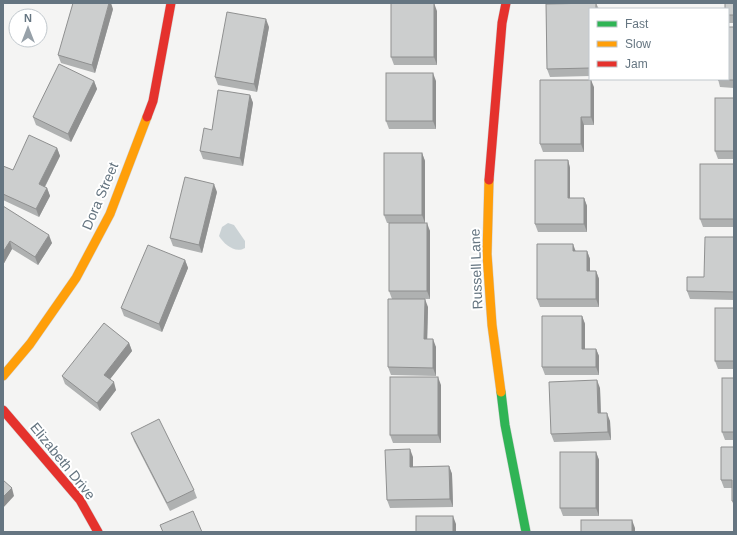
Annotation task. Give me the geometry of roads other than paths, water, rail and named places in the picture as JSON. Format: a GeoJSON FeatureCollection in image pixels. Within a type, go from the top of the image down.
{"type":"FeatureCollection","features":[{"type":"Feature","properties":{"kind":"street","name":"Dora Street"},"geometry":{"type":"LineString","coordinates":[[3,376],[30,344],[76,278],[110,214],[153,102],[171,3]]}},
{"type":"Feature","properties":{"kind":"street","name":"Russell Lane"},"geometry":{"type":"LineString","coordinates":[[506,3],[502,23],[489,173],[487,254],[492,325],[505,424],[526,532]]}},
{"type":"Feature","properties":{"kind":"street","name":"Elizabeth Drive"},"geometry":{"type":"LineString","coordinates":[[3,410],[80,500],[98,532]]}}]}
